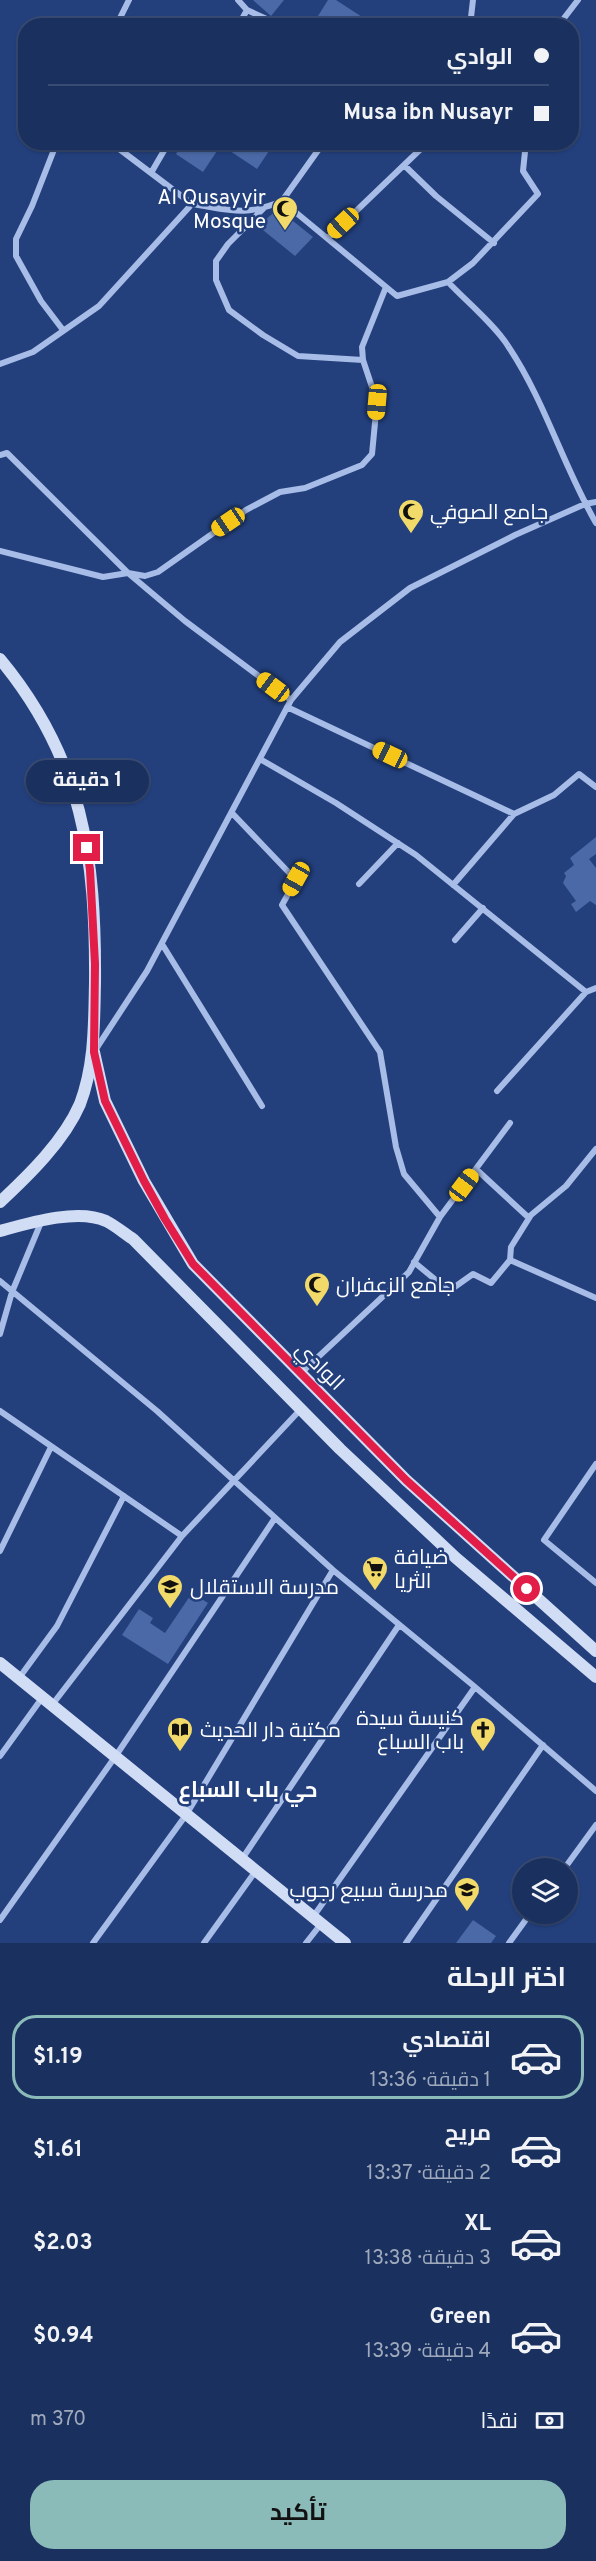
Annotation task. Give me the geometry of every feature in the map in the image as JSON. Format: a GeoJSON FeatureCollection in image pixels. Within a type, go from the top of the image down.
{"type":"FeatureCollection","features":[{"type":"Feature","properties":{"kind":"main road"},"geometry":{"type":"LineString","coordinates":[[0,659],[41,716],[60,750],[73,786],[83,825],[90,870],[94,940],[94,1052],[80,1104],[62,1135],[0,1202]]}},
{"type":"Feature","properties":{"kind":"main road","name":"الوادي"},"geometry":{"type":"LineString","coordinates":[[94,1052],[105,1101],[144,1181],[193,1264],[406,1480],[596,1651]]}},
{"type":"Feature","properties":{"kind":"main road","name":"الوادي"},"geometry":{"type":"LineString","coordinates":[[0,1231],[42,1220],[85,1216],[105,1221],[134,1239],[301,1409],[456,1558],[596,1677]]}},
{"type":"Feature","properties":{"kind":"main road"},"geometry":{"type":"LineString","coordinates":[[0,1663],[345,1943]]}},
{"type":"Feature","properties":{"kind":"street"},"geometry":{"type":"LineString","coordinates":[[120,18],[129,0]]}},
{"type":"Feature","properties":{"kind":"street"},"geometry":{"type":"LineString","coordinates":[[238,0],[247,10],[264,18]]}},
{"type":"Feature","properties":{"kind":"street"},"geometry":{"type":"LineString","coordinates":[[471,18],[473,0]]}},
{"type":"Feature","properties":{"kind":"street"},"geometry":{"type":"LineString","coordinates":[[564,18],[578,0]]}},
{"type":"Feature","properties":{"kind":"street"},"geometry":{"type":"LineString","coordinates":[[242,18],[247,10]]}},
{"type":"Feature","properties":{"kind":"street"},"geometry":{"type":"LineString","coordinates":[[54,150],[32,206],[16,239],[16,256],[41,301],[63,330]]}},
{"type":"Feature","properties":{"kind":"street"},"geometry":{"type":"LineString","coordinates":[[121,150],[192,204],[240,212],[264,208],[282,201],[318,150]]}},
{"type":"Feature","properties":{"kind":"street"},"geometry":{"type":"LineString","coordinates":[[151,173],[164,150]]}},
{"type":"Feature","properties":{"kind":"street"},"geometry":{"type":"LineString","coordinates":[[328,238],[420,150]]}},
{"type":"Feature","properties":{"kind":"street"},"geometry":{"type":"LineString","coordinates":[[282,201],[397,296],[448,282],[473,264],[538,194],[523,171],[525,150]]}},
{"type":"Feature","properties":{"kind":"street"},"geometry":{"type":"LineString","coordinates":[[405,166],[436,196],[494,243]]}},
{"type":"Feature","properties":{"kind":"street"},"geometry":{"type":"LineString","coordinates":[[0,364],[33,352],[99,306],[192,204]]}},
{"type":"Feature","properties":{"kind":"street"},"geometry":{"type":"LineString","coordinates":[[264,208],[228,244],[216,261],[216,280],[229,309],[298,356],[363,360]]}},
{"type":"Feature","properties":{"kind":"street"},"geometry":{"type":"LineString","coordinates":[[448,282],[508,345],[551,426],[585,504],[596,523]]}},
{"type":"Feature","properties":{"kind":"street"},"geometry":{"type":"LineString","coordinates":[[0,551],[103,577],[128,573],[146,576],[158,572],[246,510],[280,492],[305,488],[362,465],[372,454],[377,402],[363,360],[362,347],[386,287]]}},
{"type":"Feature","properties":{"kind":"street"},"geometry":{"type":"LineString","coordinates":[[0,455],[8,453],[128,573],[185,621],[291,700]]}},
{"type":"Feature","properties":{"kind":"street"},"geometry":{"type":"LineString","coordinates":[[94,1052],[147,971],[291,700],[340,642],[410,588],[515,535],[585,504],[596,502]]}},
{"type":"Feature","properties":{"kind":"street"},"geometry":{"type":"LineString","coordinates":[[287,707],[514,814]]}},
{"type":"Feature","properties":{"kind":"street"},"geometry":{"type":"LineString","coordinates":[[260,759],[398,843],[483,908],[586,992]]}},
{"type":"Feature","properties":{"kind":"street"},"geometry":{"type":"LineString","coordinates":[[453,885],[514,814],[554,795],[579,774],[596,787]]}},
{"type":"Feature","properties":{"kind":"street"},"geometry":{"type":"LineString","coordinates":[[232,813],[296,879],[282,904],[380,1052],[396,1147],[404,1174],[440,1217]]}},
{"type":"Feature","properties":{"kind":"street"},"geometry":{"type":"LineString","coordinates":[[359,884],[398,843]]}},
{"type":"Feature","properties":{"kind":"street"},"geometry":{"type":"LineString","coordinates":[[455,940],[483,908]]}},
{"type":"Feature","properties":{"kind":"street"},"geometry":{"type":"LineString","coordinates":[[162,944],[262,1106]]}},
{"type":"Feature","properties":{"kind":"street"},"geometry":{"type":"LineString","coordinates":[[497,1091],[586,992],[596,988]]}},
{"type":"Feature","properties":{"kind":"street"},"geometry":{"type":"LineString","coordinates":[[301,1374],[409,1272],[440,1217],[510,1124]]}},
{"type":"Feature","properties":{"kind":"street"},"geometry":{"type":"LineString","coordinates":[[414,1262],[449,1291],[473,1274],[491,1283],[510,1260],[511,1247],[530,1218],[566,1186],[596,1149]]}},
{"type":"Feature","properties":{"kind":"street"},"geometry":{"type":"LineString","coordinates":[[476,1169],[530,1218]]}},
{"type":"Feature","properties":{"kind":"street"},"geometry":{"type":"LineString","coordinates":[[0,1334],[12,1292],[42,1220]]}},
{"type":"Feature","properties":{"kind":"street"},"geometry":{"type":"LineString","coordinates":[[510,1260],[596,1298]]}},
{"type":"Feature","properties":{"kind":"street"},"geometry":{"type":"LineString","coordinates":[[0,1281],[157,1411],[333,1570],[596,1791]]}},
{"type":"Feature","properties":{"kind":"street"},"geometry":{"type":"LineString","coordinates":[[0,1756],[182,1536],[301,1409]]}},
{"type":"Feature","properties":{"kind":"street"},"geometry":{"type":"LineString","coordinates":[[0,1411],[182,1536]]}},
{"type":"Feature","properties":{"kind":"street"},"geometry":{"type":"LineString","coordinates":[[0,1551],[51,1446]]}},
{"type":"Feature","properties":{"kind":"street"},"geometry":{"type":"LineString","coordinates":[[596,1464],[544,1540],[596,1582]]}},
{"type":"Feature","properties":{"kind":"street"},"geometry":{"type":"LineString","coordinates":[[19,1678],[57,1626],[124,1496]]}},
{"type":"Feature","properties":{"kind":"street"},"geometry":{"type":"LineString","coordinates":[[0,1920],[115,1757],[275,1518]]}},
{"type":"Feature","properties":{"kind":"street"},"geometry":{"type":"LineString","coordinates":[[93,1943],[186,1815],[333,1570]]}},
{"type":"Feature","properties":{"kind":"street"},"geometry":{"type":"LineString","coordinates":[[241,1860],[399,1625]]}},
{"type":"Feature","properties":{"kind":"street"},"geometry":{"type":"LineString","coordinates":[[306,1943],[317,1921],[475,1687]]}},
{"type":"Feature","properties":{"kind":"street"},"geometry":{"type":"LineString","coordinates":[[405,1943],[543,1745]]}},
{"type":"Feature","properties":{"kind":"street"},"geometry":{"type":"LineString","coordinates":[[572,1858],[596,1825]]}},
{"type":"Feature","properties":{"kind":"street"},"geometry":{"type":"LineString","coordinates":[[204,1943],[255,1872]]}},
{"type":"Feature","properties":{"kind":"street"},"geometry":{"type":"LineString","coordinates":[[509,1943],[523,1924]]}},
{"type":"Feature","properties":{"kind":"building"},"geometry":{"type":"Polygon","coordinates":[[[253,0],[284,0],[271,16],[253,0]]]}},
{"type":"Feature","properties":{"kind":"building"},"geometry":{"type":"Polygon","coordinates":[[[328,0],[336,0],[364,18],[317,18],[328,0]]]}},
{"type":"Feature","properties":{"kind":"building"},"geometry":{"type":"Polygon","coordinates":[[[178,150],[218,150],[203,172],[176,154],[178,150]]]}},
{"type":"Feature","properties":{"kind":"building"},"geometry":{"type":"Polygon","coordinates":[[[228,150],[268,150],[257,169],[228,150]]]}},
{"type":"Feature","properties":{"kind":"building","name":"Al Qusayyir Mosque"},"geometry":{"type":"Polygon","coordinates":[[[278,209],[313,237],[295,256],[258,226],[278,209]]]}},
{"type":"Feature","properties":{"kind":"building"},"geometry":{"type":"Polygon","coordinates":[[[596,837],[596,854],[589,859],[596,868],[596,905],[590,901],[576,912],[571,904],[576,901],[563,883],[566,876],[564,873],[574,865],[570,858],[596,837]]]}},
{"type":"Feature","properties":{"kind":"building"},"geometry":{"type":"Polygon","coordinates":[[[192,1593],[208,1603],[168,1664],[122,1635],[139,1609],[153,1618],[150,1623],[165,1633],[192,1593]]]}},
{"type":"Feature","properties":{"kind":"building"},"geometry":{"type":"Polygon","coordinates":[[[473,1920],[496,1936],[491,1943],[456,1943],[473,1920]]]}},
{"type":"Feature","properties":{"kind":"place","name":"Al Qusayyir Mosque"},"geometry":{"type":"Point","coordinates":[285,232]}},
{"type":"Feature","properties":{"kind":"place","name":"جامع الصوفي"},"geometry":{"type":"Point","coordinates":[411,535]}},
{"type":"Feature","properties":{"kind":"place","name":"جامع الزعفران"},"geometry":{"type":"Point","coordinates":[317,1308]}},
{"type":"Feature","properties":{"kind":"place","name":"ضيافة الثريا"},"geometry":{"type":"Point","coordinates":[375,1592]}},
{"type":"Feature","properties":{"kind":"place","name":"مدرسة الاستقلال"},"geometry":{"type":"Point","coordinates":[170,1610]}},
{"type":"Feature","properties":{"kind":"place","name":"مكتبة دار الحديث"},"geometry":{"type":"Point","coordinates":[180,1753]}},
{"type":"Feature","properties":{"kind":"place","name":"كنيسة سيدة باب السباع"},"geometry":{"type":"Point","coordinates":[483,1753]}},
{"type":"Feature","properties":{"kind":"place","name":"مدرسة سبيع رجوب"},"geometry":{"type":"Point","coordinates":[467,1913]}},
{"type":"Feature","properties":{"kind":"district","name":"حي باب السباع"},"geometry":{"type":"Point","coordinates":[248,1789]}},
{"type":"Feature","properties":{"kind":"route"},"geometry":{"type":"LineString","coordinates":[[87,848],[95,964],[94,1052],[105,1101],[165,1219],[193,1264],[406,1480],[527,1589]]}}]}
